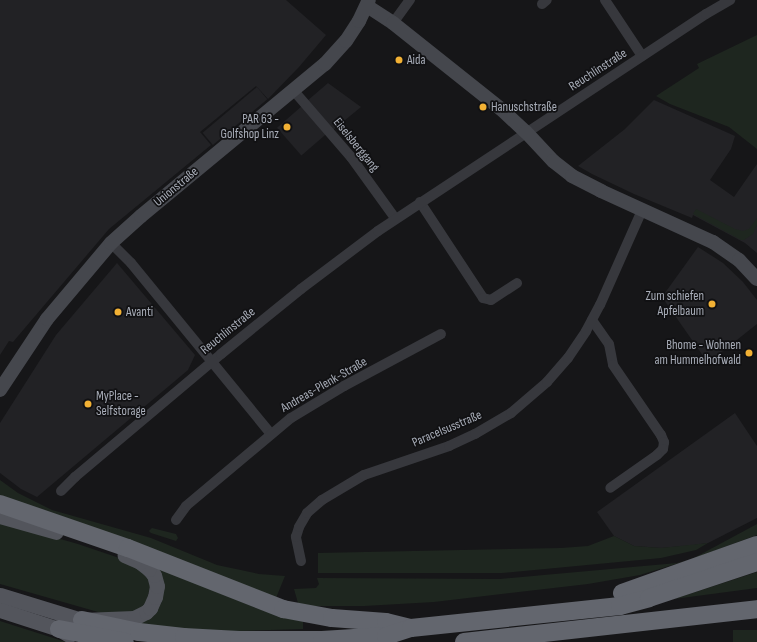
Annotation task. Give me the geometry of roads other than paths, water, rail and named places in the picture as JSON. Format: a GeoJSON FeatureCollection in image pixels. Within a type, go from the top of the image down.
{"type":"FeatureCollection","features":[{"type":"Feature","properties":{"kind":"highway"},"geometry":{"type":"LineString","coordinates":[[0,504],[128,548],[283,609],[332,618],[386,622],[411,628]]}},
{"type":"Feature","properties":{"kind":"highway"},"geometry":{"type":"LineString","coordinates":[[597,609],[617,595],[757,545]]}},
{"type":"Feature","properties":{"kind":"highway"},"geometry":{"type":"LineString","coordinates":[[82,620],[146,632],[184,637],[239,640],[322,640],[386,636],[411,628],[620,606],[649,598],[757,562]]}},
{"type":"Feature","properties":{"kind":"highway"},"geometry":{"type":"LineString","coordinates":[[597,609],[620,614],[757,598]]}},
{"type":"Feature","properties":{"kind":"highway"},"geometry":{"type":"LineString","coordinates":[[464,642],[701,617],[757,609]]}},
{"type":"Feature","properties":{"kind":"highway"},"geometry":{"type":"LineString","coordinates":[[701,617],[757,617]]}},
{"type":"Feature","properties":{"kind":"highway"},"geometry":{"type":"LineString","coordinates":[[59,628],[125,642]]}},
{"type":"Feature","properties":{"kind":"main road"},"geometry":{"type":"LineString","coordinates":[[368,3],[500,109],[526,132],[553,161],[572,176],[642,210],[701,236],[724,249],[739,260],[757,279]]}},
{"type":"Feature","properties":{"kind":"main road","name":"Unionstraße"},"geometry":{"type":"LineString","coordinates":[[0,390],[47,319],[111,244],[141,216],[316,73],[339,50],[368,3]]}},
{"type":"Feature","properties":{"kind":"main road"},"geometry":{"type":"LineString","coordinates":[[0,516],[92,543],[140,562],[152,572],[156,580],[157,591],[153,603],[146,612],[129,619],[82,620],[0,595]]}},
{"type":"Feature","properties":{"kind":"main road"},"geometry":{"type":"LineString","coordinates":[[0,610],[59,628],[80,642]]}},
{"type":"Feature","properties":{"kind":"street"},"geometry":{"type":"LineString","coordinates":[[394,23],[410,0]]}},
{"type":"Feature","properties":{"kind":"street"},"geometry":{"type":"LineString","coordinates":[[605,0],[642,56]]}},
{"type":"Feature","properties":{"kind":"street","name":"Reuchlinstraße"},"geometry":{"type":"LineString","coordinates":[[61,491],[75,477],[300,289],[395,218],[730,0]]}},
{"type":"Feature","properties":{"kind":"street","name":"Eiselsberggang"},"geometry":{"type":"LineString","coordinates":[[294,91],[351,157],[395,218]]}},
{"type":"Feature","properties":{"kind":"street"},"geometry":{"type":"LineString","coordinates":[[420,202],[483,298],[490,300],[517,283]]}},
{"type":"Feature","properties":{"kind":"street","name":"Paracelsusstraße"},"geometry":{"type":"LineString","coordinates":[[301,561],[297,545],[297,531],[304,517],[318,503],[364,475],[463,440],[510,414],[547,382],[568,358],[592,320],[642,210]]}},
{"type":"Feature","properties":{"kind":"street"},"geometry":{"type":"LineString","coordinates":[[111,244],[131,263],[271,434]]}},
{"type":"Feature","properties":{"kind":"street"},"geometry":{"type":"LineString","coordinates":[[592,320],[609,344],[613,365],[661,435],[664,442],[663,449],[657,455],[610,488]]}},
{"type":"Feature","properties":{"kind":"street","name":"Andreas-Plenk-Straße"},"geometry":{"type":"LineString","coordinates":[[176,520],[186,506],[271,434],[311,405],[441,334]]}},
{"type":"Feature","properties":{"kind":"place","name":"Aida"},"geometry":{"type":"Point","coordinates":[399,60]}},
{"type":"Feature","properties":{"kind":"place","name":"Hanuschstraße"},"geometry":{"type":"Point","coordinates":[483,107]}},
{"type":"Feature","properties":{"kind":"place","name":"PAR 63 - Golfshop Linz"},"geometry":{"type":"Point","coordinates":[287,127]}},
{"type":"Feature","properties":{"kind":"place","name":"Zum schiefen Apfelbaum"},"geometry":{"type":"Point","coordinates":[712,304]}},
{"type":"Feature","properties":{"kind":"place","name":"Avanti"},"geometry":{"type":"Point","coordinates":[118,312]}},
{"type":"Feature","properties":{"kind":"place","name":"Bhome - Wohnen am Hummelhofwald"},"geometry":{"type":"Point","coordinates":[749,353]}},
{"type":"Feature","properties":{"kind":"place","name":"MyPlace - Selfstorage"},"geometry":{"type":"Point","coordinates":[88,404]}}]}
